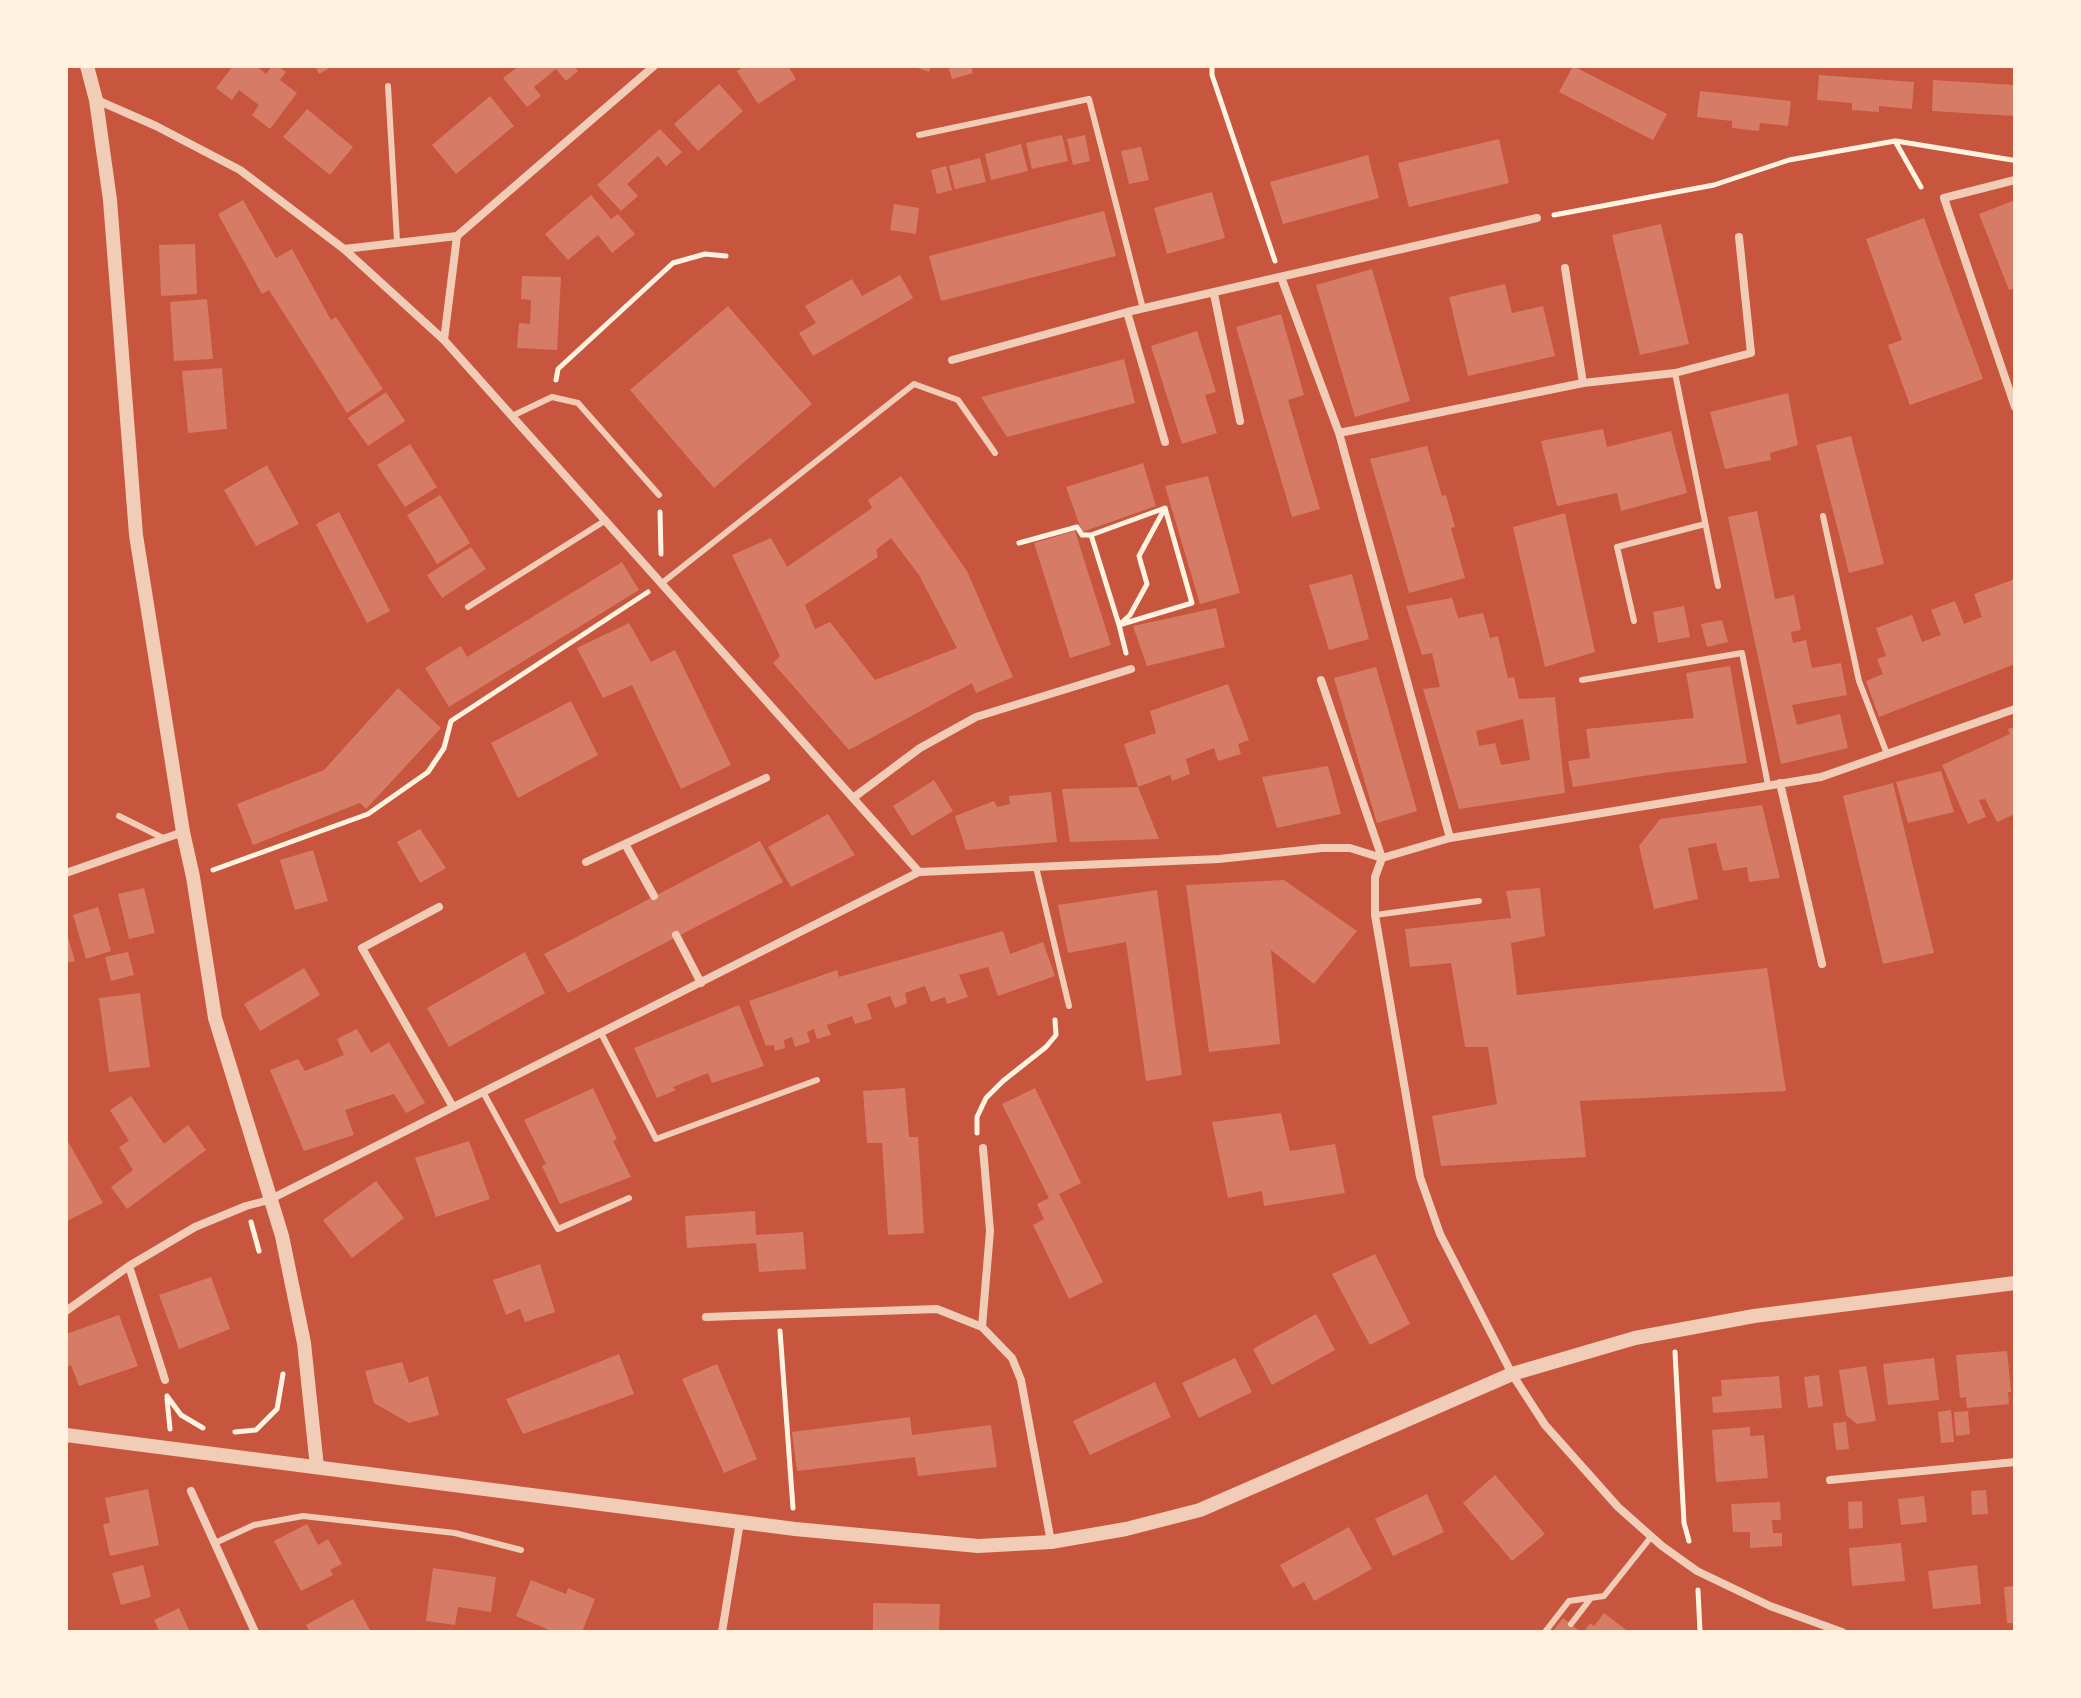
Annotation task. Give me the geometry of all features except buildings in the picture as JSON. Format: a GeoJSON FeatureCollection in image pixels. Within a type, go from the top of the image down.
{"type":"FeatureCollection","features":[{"type":"Feature","properties":{"kind":"street"},"geometry":{"type":"LineString","coordinates":[[87,66],[96,100],[110,200],[136,535],[183,832],[215,1018],[282,1236],[304,1343],[317,1467]]}},
{"type":"Feature","properties":{"kind":"street"},"geometry":{"type":"LineString","coordinates":[[344,249],[457,236],[654,66]]}},
{"type":"Feature","properties":{"kind":"street"},"geometry":{"type":"LineString","coordinates":[[96,100],[156,126],[240,170],[344,249],[444,340],[919,872]]}},
{"type":"Feature","properties":{"kind":"street"},"geometry":{"type":"LineString","coordinates":[[2015,180],[1944,198],[2015,407]]}},
{"type":"Feature","properties":{"kind":"street"},"geometry":{"type":"LineString","coordinates":[[952,360],[1127,312],[1410,250],[1537,218]]}},
{"type":"Feature","properties":{"kind":"street"},"geometry":{"type":"LineString","coordinates":[[444,340],[457,236]]}},
{"type":"Feature","properties":{"kind":"street"},"geometry":{"type":"LineString","coordinates":[[1339,433],[1583,383],[1675,373],[1751,353],[1739,237]]}},
{"type":"Feature","properties":{"kind":"street"},"geometry":{"type":"LineString","coordinates":[[1565,268],[1583,383]]}},
{"type":"Feature","properties":{"kind":"street"},"geometry":{"type":"LineString","coordinates":[[1281,277],[1339,433],[1450,838]]}},
{"type":"Feature","properties":{"kind":"street"},"geometry":{"type":"LineString","coordinates":[[1214,294],[1240,421]]}},
{"type":"Feature","properties":{"kind":"street"},"geometry":{"type":"LineString","coordinates":[[1127,312],[1165,442]]}},
{"type":"Feature","properties":{"kind":"street"},"geometry":{"type":"LineString","coordinates":[[853,798],[920,748],[976,717],[1131,669]]}},
{"type":"Feature","properties":{"kind":"street"},"geometry":{"type":"LineString","coordinates":[[1321,680],[1382,858],[1375,877],[1375,915],[1420,1177],[1440,1234],[1512,1374],[1545,1425],[1618,1507],[1651,1537],[1697,1571],[1770,1606],[1842,1632]]}},
{"type":"Feature","properties":{"kind":"street"},"geometry":{"type":"LineString","coordinates":[[66,1311],[129,1266],[195,1227],[269,1200],[919,872],[1219,859],[1322,848],[1350,848],[1382,858],[1450,838],[1821,777],[2015,709]]}},
{"type":"Feature","properties":{"kind":"street"},"geometry":{"type":"LineString","coordinates":[[586,862],[766,778]]}},
{"type":"Feature","properties":{"kind":"street"},"geometry":{"type":"LineString","coordinates":[[1780,783],[1822,964]]}},
{"type":"Feature","properties":{"kind":"street"},"geometry":{"type":"LineString","coordinates":[[66,873],[183,832]]}},
{"type":"Feature","properties":{"kind":"street"},"geometry":{"type":"LineString","coordinates":[[625,844],[654,896]]}},
{"type":"Feature","properties":{"kind":"street"},"geometry":{"type":"LineString","coordinates":[[439,907],[362,948],[453,1107]]}},
{"type":"Feature","properties":{"kind":"street"},"geometry":{"type":"LineString","coordinates":[[676,935],[701,983]]}},
{"type":"Feature","properties":{"kind":"street"},"geometry":{"type":"LineString","coordinates":[[982,1327],[990,1231],[983,1148]]}},
{"type":"Feature","properties":{"kind":"street"},"geometry":{"type":"LineString","coordinates":[[129,1266],[165,1380]]}},
{"type":"Feature","properties":{"kind":"street"},"geometry":{"type":"LineString","coordinates":[[66,1435],[519,1496],[795,1529],[978,1546],[1051,1542],[1126,1529],[1200,1510],[1512,1374],[1635,1338],[1754,1316],[2015,1283]]}},
{"type":"Feature","properties":{"kind":"street"},"geometry":{"type":"LineString","coordinates":[[706,1317],[937,1309],[982,1327],[1012,1358],[1021,1380],[1051,1542]]}},
{"type":"Feature","properties":{"kind":"street"},"geometry":{"type":"LineString","coordinates":[[1830,1480],[2015,1462]]}},
{"type":"Feature","properties":{"kind":"street"},"geometry":{"type":"LineString","coordinates":[[191,1491],[255,1632]]}},
{"type":"Feature","properties":{"kind":"street"},"geometry":{"type":"LineString","coordinates":[[722,1632],[740,1522]]}},
{"type":"Feature","properties":{"kind":"lane"},"geometry":{"type":"LineString","coordinates":[[388,86],[397,241]]}},
{"type":"Feature","properties":{"kind":"lane"},"geometry":{"type":"LineString","coordinates":[[919,135],[1089,99],[1143,309]]}},
{"type":"Feature","properties":{"kind":"lane"},"geometry":{"type":"LineString","coordinates":[[1675,373],[1718,586]]}},
{"type":"Feature","properties":{"kind":"lane"},"geometry":{"type":"LineString","coordinates":[[662,583],[914,384],[958,400],[995,453]]}},
{"type":"Feature","properties":{"kind":"lane"},"geometry":{"type":"LineString","coordinates":[[512,416],[552,397],[578,403],[659,495]]}},
{"type":"Feature","properties":{"kind":"lane"},"geometry":{"type":"LineString","coordinates":[[1823,516],[1859,681],[1887,754]]}},
{"type":"Feature","properties":{"kind":"lane"},"geometry":{"type":"LineString","coordinates":[[468,607],[606,520]]}},
{"type":"Feature","properties":{"kind":"lane"},"geometry":{"type":"LineString","coordinates":[[1634,621],[1617,547],[1705,524]]}},
{"type":"Feature","properties":{"kind":"lane"},"geometry":{"type":"LineString","coordinates":[[1582,680],[1742,653],[1768,785]]}},
{"type":"Feature","properties":{"kind":"lane"},"geometry":{"type":"LineString","coordinates":[[119,816],[165,839]]}},
{"type":"Feature","properties":{"kind":"lane"},"geometry":{"type":"LineString","coordinates":[[1036,867],[1069,1006]]}},
{"type":"Feature","properties":{"kind":"lane"},"geometry":{"type":"LineString","coordinates":[[1375,915],[1479,901]]}},
{"type":"Feature","properties":{"kind":"lane"},"geometry":{"type":"LineString","coordinates":[[601,1033],[656,1139],[817,1080]]}},
{"type":"Feature","properties":{"kind":"lane"},"geometry":{"type":"LineString","coordinates":[[483,1092],[558,1229],[629,1198]]}},
{"type":"Feature","properties":{"kind":"lane"},"geometry":{"type":"LineString","coordinates":[[215,1543],[254,1525],[303,1516],[455,1533],[521,1550]]}},
{"type":"Feature","properties":{"kind":"lane"},"geometry":{"type":"LineString","coordinates":[[1545,1632],[1569,1601],[1604,1596],[1651,1537]]}},
{"type":"Feature","properties":{"kind":"lane"},"geometry":{"type":"LineString","coordinates":[[1571,1624],[1591,1598]]}},
{"type":"Feature","properties":{"kind":"path"},"geometry":{"type":"LineString","coordinates":[[1212,66],[1212,75],[1281,277]]}},
{"type":"Feature","properties":{"kind":"path"},"geometry":{"type":"LineString","coordinates":[[1895,141],[1921,187]]}},
{"type":"Feature","properties":{"kind":"path"},"geometry":{"type":"LineString","coordinates":[[1537,218],[1714,185],[1789,160],[1895,141],[2015,160]]}},
{"type":"Feature","properties":{"kind":"path"},"geometry":{"type":"LineString","coordinates":[[552,397],[558,369],[673,263],[705,254],[726,256]]}},
{"type":"Feature","properties":{"kind":"path"},"geometry":{"type":"LineString","coordinates":[[193,877],[368,814],[428,772],[444,748],[451,721],[662,583],[659,495]]}},
{"type":"Feature","properties":{"kind":"path"},"geometry":{"type":"LineString","coordinates":[[1019,543],[1077,527],[1082,535],[1091,535],[1165,508]]}},
{"type":"Feature","properties":{"kind":"path"},"geometry":{"type":"LineString","coordinates":[[1119,625],[1130,615],[1147,584],[1139,556],[1165,508]]}},
{"type":"Feature","properties":{"kind":"path"},"geometry":{"type":"LineString","coordinates":[[1119,625],[1192,603],[1165,508]]}},
{"type":"Feature","properties":{"kind":"path"},"geometry":{"type":"LineString","coordinates":[[1091,535],[1131,669]]}},
{"type":"Feature","properties":{"kind":"path"},"geometry":{"type":"LineString","coordinates":[[983,1148],[977,1131],[977,1117],[986,1098],[1046,1047],[1056,1035],[1055,1020]]}},
{"type":"Feature","properties":{"kind":"path"},"geometry":{"type":"LineString","coordinates":[[246,1206],[262,1261]]}},
{"type":"Feature","properties":{"kind":"path"},"geometry":{"type":"LineString","coordinates":[[779,1315],[795,1529]]}},
{"type":"Feature","properties":{"kind":"path"},"geometry":{"type":"LineString","coordinates":[[1674,1331],[1683,1502]]}},
{"type":"Feature","properties":{"kind":"path"},"geometry":{"type":"LineString","coordinates":[[165,1380],[167,1398],[181,1415],[208,1431],[256,1430],[277,1409],[283,1373],[281,1359]]}},
{"type":"Feature","properties":{"kind":"path"},"geometry":{"type":"LineString","coordinates":[[218,1455],[220,1433]]}}]}
